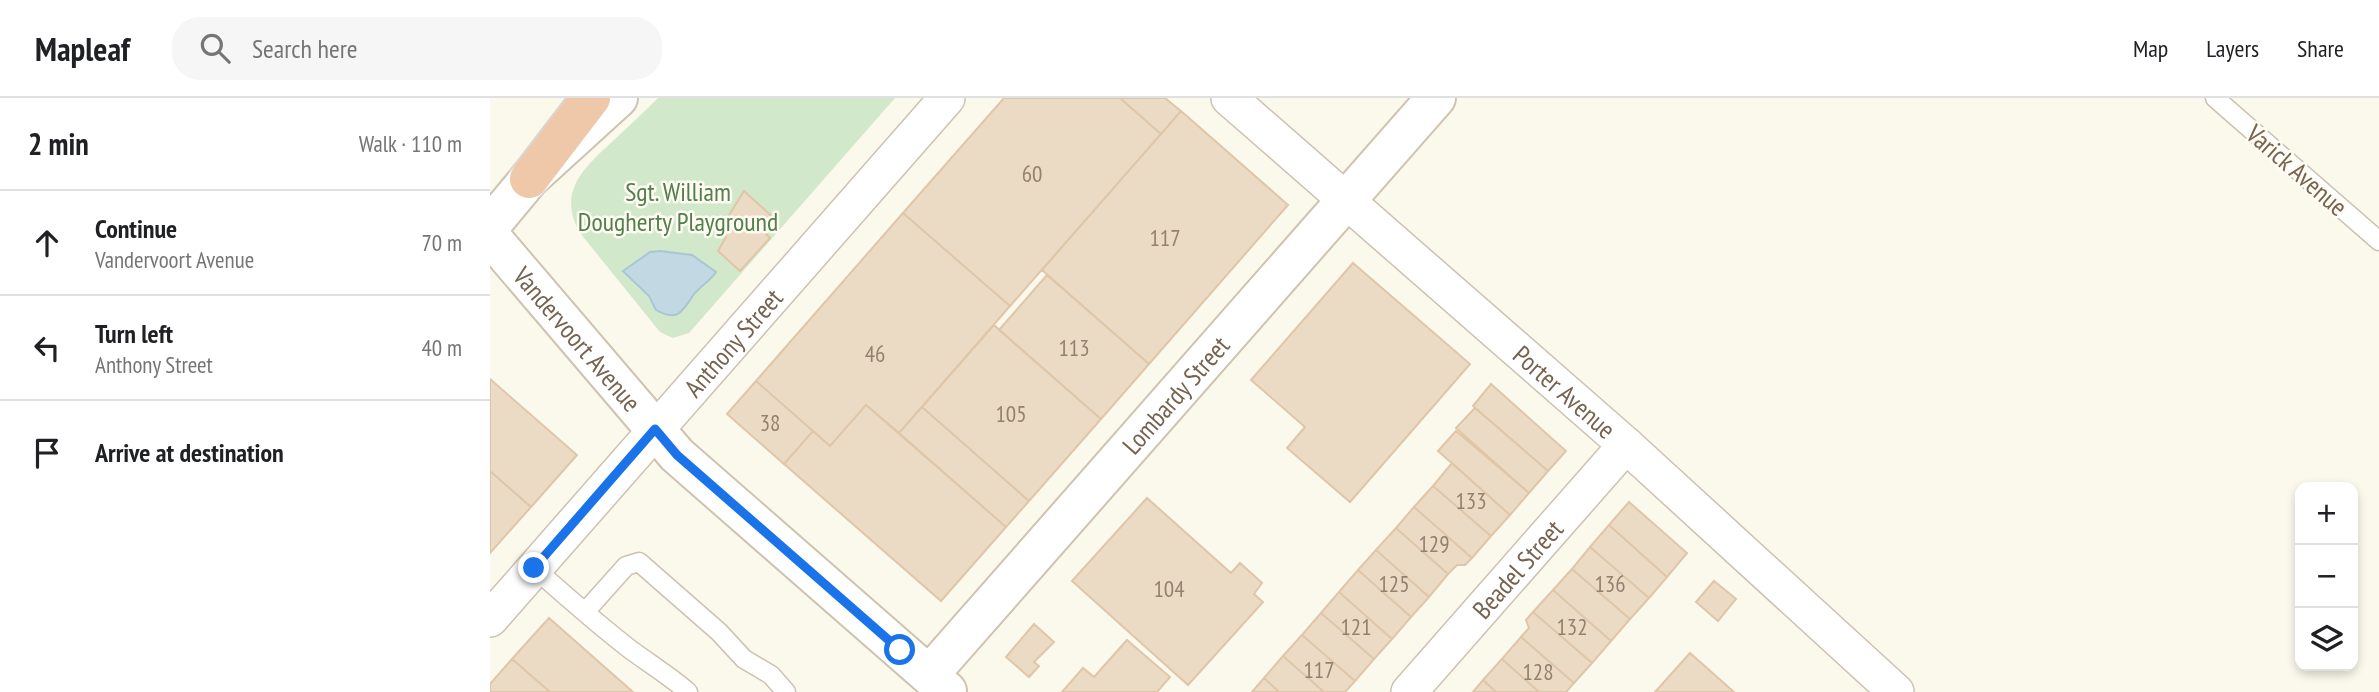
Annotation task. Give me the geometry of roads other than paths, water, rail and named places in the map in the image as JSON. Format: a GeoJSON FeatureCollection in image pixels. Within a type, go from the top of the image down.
{"type":"FeatureCollection","features":[{"type":"Feature","properties":{"kind":"highway"},"geometry":{"type":"LineString","coordinates":[[529,179],[591,98]]}},
{"type":"Feature","properties":{"kind":"main road"},"geometry":{"type":"LineString","coordinates":[[490,226],[529,179],[618,98]]}},
{"type":"Feature","properties":{"kind":"main road","name":"Lombardy Street"},"geometry":{"type":"LineString","coordinates":[[930,686],[1436,98]]}},
{"type":"Feature","properties":{"kind":"main road","name":"Vandervoort Avenue"},"geometry":{"type":"LineString","coordinates":[[490,236],[677,455],[930,686]]}},
{"type":"Feature","properties":{"kind":"street","name":"Anthony Street"},"geometry":{"type":"LineString","coordinates":[[490,619],[947,98]]}},
{"type":"Feature","properties":{"kind":"street","name":"Porter Avenue"},"geometry":{"type":"LineString","coordinates":[[1229,98],[1626,445],[1896,692]]}},
{"type":"Feature","properties":{"kind":"street","name":"Beadel Street"},"geometry":{"type":"LineString","coordinates":[[1409,692],[1626,445]]}},
{"type":"Feature","properties":{"kind":"lane","name":"Varick Avenue"},"geometry":{"type":"LineString","coordinates":[[2216,98],[2379,241]]}},
{"type":"Feature","properties":{"kind":"lane"},"geometry":{"type":"LineString","coordinates":[[585,612],[625,566],[639,562],[719,632],[744,659],[771,675],[786,692]]}},
{"type":"Feature","properties":{"kind":"lane"},"geometry":{"type":"LineString","coordinates":[[534,568],[585,612],[688,692]]}},
{"type":"Feature","properties":{"kind":"water"},"geometry":{"type":"Polygon","coordinates":[[[650,252],[692,255],[716,272],[678,314],[663,314],[656,310],[649,296],[623,271],[650,252]]]}},
{"type":"Feature","properties":{"kind":"park label","name":"Sgt. William Dougherty Playground"},"geometry":{"type":"Point","coordinates":[678,206]}}]}
